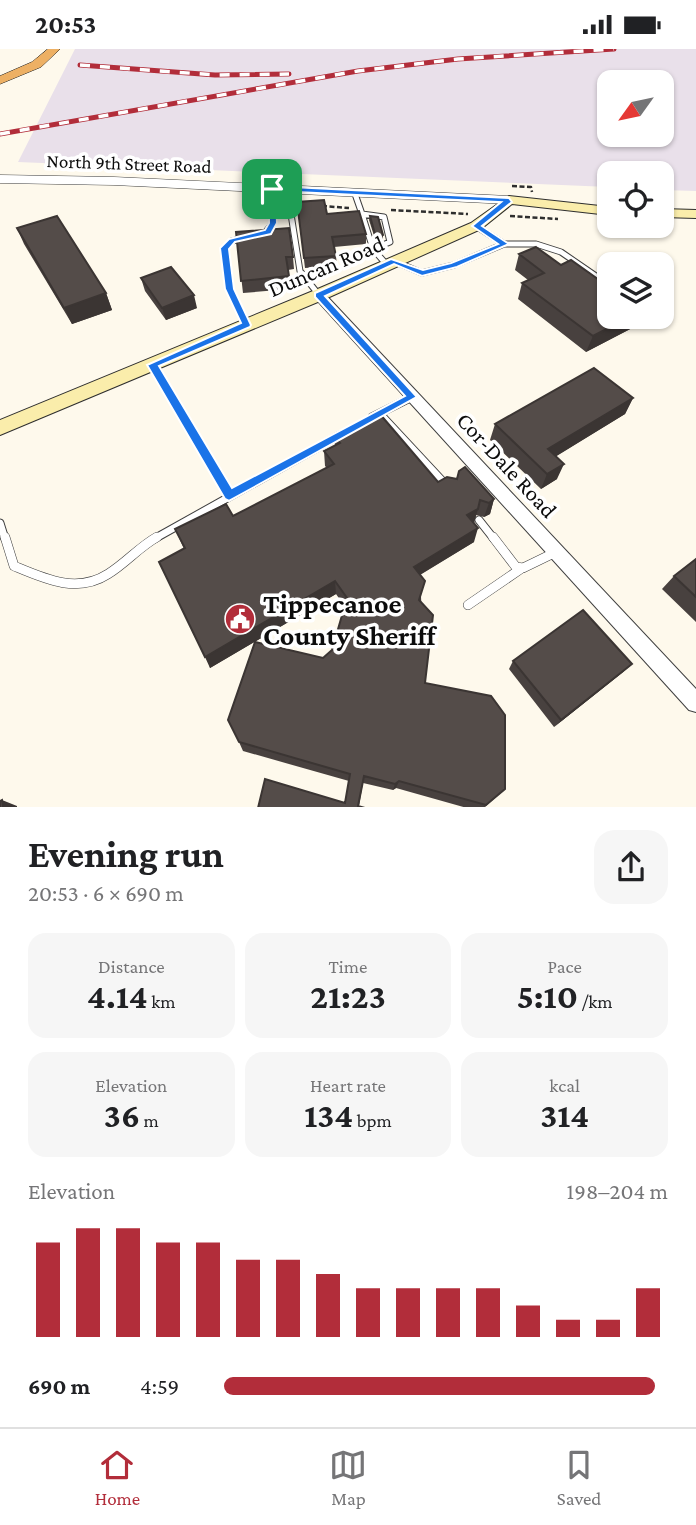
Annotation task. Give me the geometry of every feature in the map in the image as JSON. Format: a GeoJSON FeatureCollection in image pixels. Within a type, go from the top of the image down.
{"type":"FeatureCollection","features":[{"type":"Feature","properties":{"kind":"highway"},"geometry":{"type":"LineString","coordinates":[[0,80],[27,70],[48,57],[54,49]]}},
{"type":"Feature","properties":{"kind":"main road","name":"Duncan Road"},"geometry":{"type":"LineString","coordinates":[[0,428],[319,295],[476,226],[509,200]]}},
{"type":"Feature","properties":{"kind":"main road"},"geometry":{"type":"LineString","coordinates":[[509,200],[597,200]]}},
{"type":"Feature","properties":{"kind":"main road"},"geometry":{"type":"LineString","coordinates":[[509,200],[597,210]]}},
{"type":"Feature","properties":{"kind":"main road"},"geometry":{"type":"LineString","coordinates":[[674,201],[696,201]]}},
{"type":"Feature","properties":{"kind":"main road"},"geometry":{"type":"LineString","coordinates":[[674,213],[696,214]]}},
{"type":"Feature","properties":{"kind":"street","name":"North 9th Street Road"},"geometry":{"type":"LineString","coordinates":[[0,179],[509,200]]}},
{"type":"Feature","properties":{"kind":"street","name":"Cor-Dale Road"},"geometry":{"type":"LineString","coordinates":[[319,295],[696,703]]}},
{"type":"Feature","properties":{"kind":"lane"},"geometry":{"type":"LineString","coordinates":[[246,325],[230,289],[225,248],[232,240],[268,232],[273,223],[272,189]]}},
{"type":"Feature","properties":{"kind":"lane"},"geometry":{"type":"LineString","coordinates":[[287,190],[300,271],[319,295]]}},
{"type":"Feature","properties":{"kind":"lane"},"geometry":{"type":"LineString","coordinates":[[355,194],[373,249],[391,263],[422,273],[454,265],[504,244],[529,241],[553,246],[597,277]]}},
{"type":"Feature","properties":{"kind":"lane"},"geometry":{"type":"LineString","coordinates":[[361,211],[383,217],[390,242],[373,249]]}},
{"type":"Feature","properties":{"kind":"lane"},"geometry":{"type":"LineString","coordinates":[[476,226],[504,244]]}},
{"type":"Feature","properties":{"kind":"lane"},"geometry":{"type":"LineString","coordinates":[[152,365],[229,496]]}},
{"type":"Feature","properties":{"kind":"lane"},"geometry":{"type":"LineString","coordinates":[[367,420],[412,397]]}},
{"type":"Feature","properties":{"kind":"lane"},"geometry":{"type":"LineString","coordinates":[[379,414],[450,489]]}},
{"type":"Feature","properties":{"kind":"lane"},"geometry":{"type":"LineString","coordinates":[[0,523],[15,566],[52,582],[83,585],[107,575],[152,540],[344,433]]}},
{"type":"Feature","properties":{"kind":"lane"},"geometry":{"type":"LineString","coordinates":[[479,520],[516,567],[523,568]]}},
{"type":"Feature","properties":{"kind":"lane"},"geometry":{"type":"LineString","coordinates":[[468,605],[523,568],[556,552]]}},
{"type":"Feature","properties":{"kind":"path"},"geometry":{"type":"LineString","coordinates":[[289,204],[361,211],[433,212]]}},
{"type":"Feature","properties":{"kind":"shaded area"},"geometry":{"type":"Polygon","coordinates":[[[75,49],[696,49],[696,191],[674,190],[674,161],[597,161],[597,186],[18,162],[75,49]]]}},
{"type":"Feature","properties":{"kind":"building"},"geometry":{"type":"Polygon","coordinates":[[[324,200],[327,214],[359,211],[366,234],[332,237],[336,256],[304,258],[297,202],[324,200]]]}},
{"type":"Feature","properties":{"kind":"building"},"geometry":{"type":"Polygon","coordinates":[[[57,216],[106,293],[64,308],[17,228],[57,216]]]}},
{"type":"Feature","properties":{"kind":"building"},"geometry":{"type":"Polygon","coordinates":[[[370,216],[378,217],[383,235],[376,238],[370,216]]]}},
{"type":"Feature","properties":{"kind":"building"},"geometry":{"type":"Polygon","coordinates":[[[289,228],[293,257],[286,257],[289,276],[241,281],[236,232],[289,228]]]}},
{"type":"Feature","properties":{"kind":"building"},"geometry":{"type":"Polygon","coordinates":[[[536,247],[561,265],[571,260],[597,278],[597,329],[607,329],[593,336],[522,283],[544,273],[519,254],[536,247]]]}},
{"type":"Feature","properties":{"kind":"building"},"geometry":{"type":"Polygon","coordinates":[[[171,267],[194,295],[162,308],[141,278],[171,267]]]}},
{"type":"Feature","properties":{"kind":"building"},"geometry":{"type":"Polygon","coordinates":[[[594,368],[633,398],[548,449],[564,464],[547,474],[495,424],[594,368]]]}},
{"type":"Feature","properties":{"kind":"building","name":"Tippecanoe County Sheriff"},"geometry":{"type":"Polygon","coordinates":[[[379,413],[438,482],[447,477],[457,479],[459,471],[465,467],[494,499],[489,503],[480,500],[478,509],[467,515],[478,528],[414,567],[425,581],[419,600],[433,615],[425,683],[491,696],[505,715],[505,789],[486,805],[399,781],[395,784],[364,776],[358,806],[362,807],[258,807],[265,779],[345,803],[350,774],[239,742],[228,720],[255,642],[323,658],[332,650],[347,598],[335,581],[205,657],[159,562],[185,548],[175,529],[226,504],[233,516],[334,464],[324,451],[340,443],[334,435],[379,413]]]}},
{"type":"Feature","properties":{"kind":"building"},"geometry":{"type":"Polygon","coordinates":[[[696,559],[696,597],[674,576],[696,559]]]}},
{"type":"Feature","properties":{"kind":"building"},"geometry":{"type":"Polygon","coordinates":[[[583,610],[632,664],[561,720],[513,661],[583,610]]]}},
{"type":"Feature","properties":{"kind":"railway"},"geometry":{"type":"LineString","coordinates":[[0,134],[358,71],[458,59],[614,49]]}},
{"type":"Feature","properties":{"kind":"railway"},"geometry":{"type":"LineString","coordinates":[[80,65],[215,75],[289,74]]}},
{"type":"Feature","properties":{"kind":"place","name":"Tippecanoe County Sheriff"},"geometry":{"type":"Point","coordinates":[240,619]}},
{"type":"Feature","properties":{"kind":"route"},"geometry":{"type":"LineString","coordinates":[[272,189],[509,200],[476,226],[504,244],[454,265],[422,273],[394,261],[319,295],[412,397],[229,496],[152,365],[246,325],[230,289],[225,248],[232,240],[268,232],[273,223],[272,189]]}}]}
